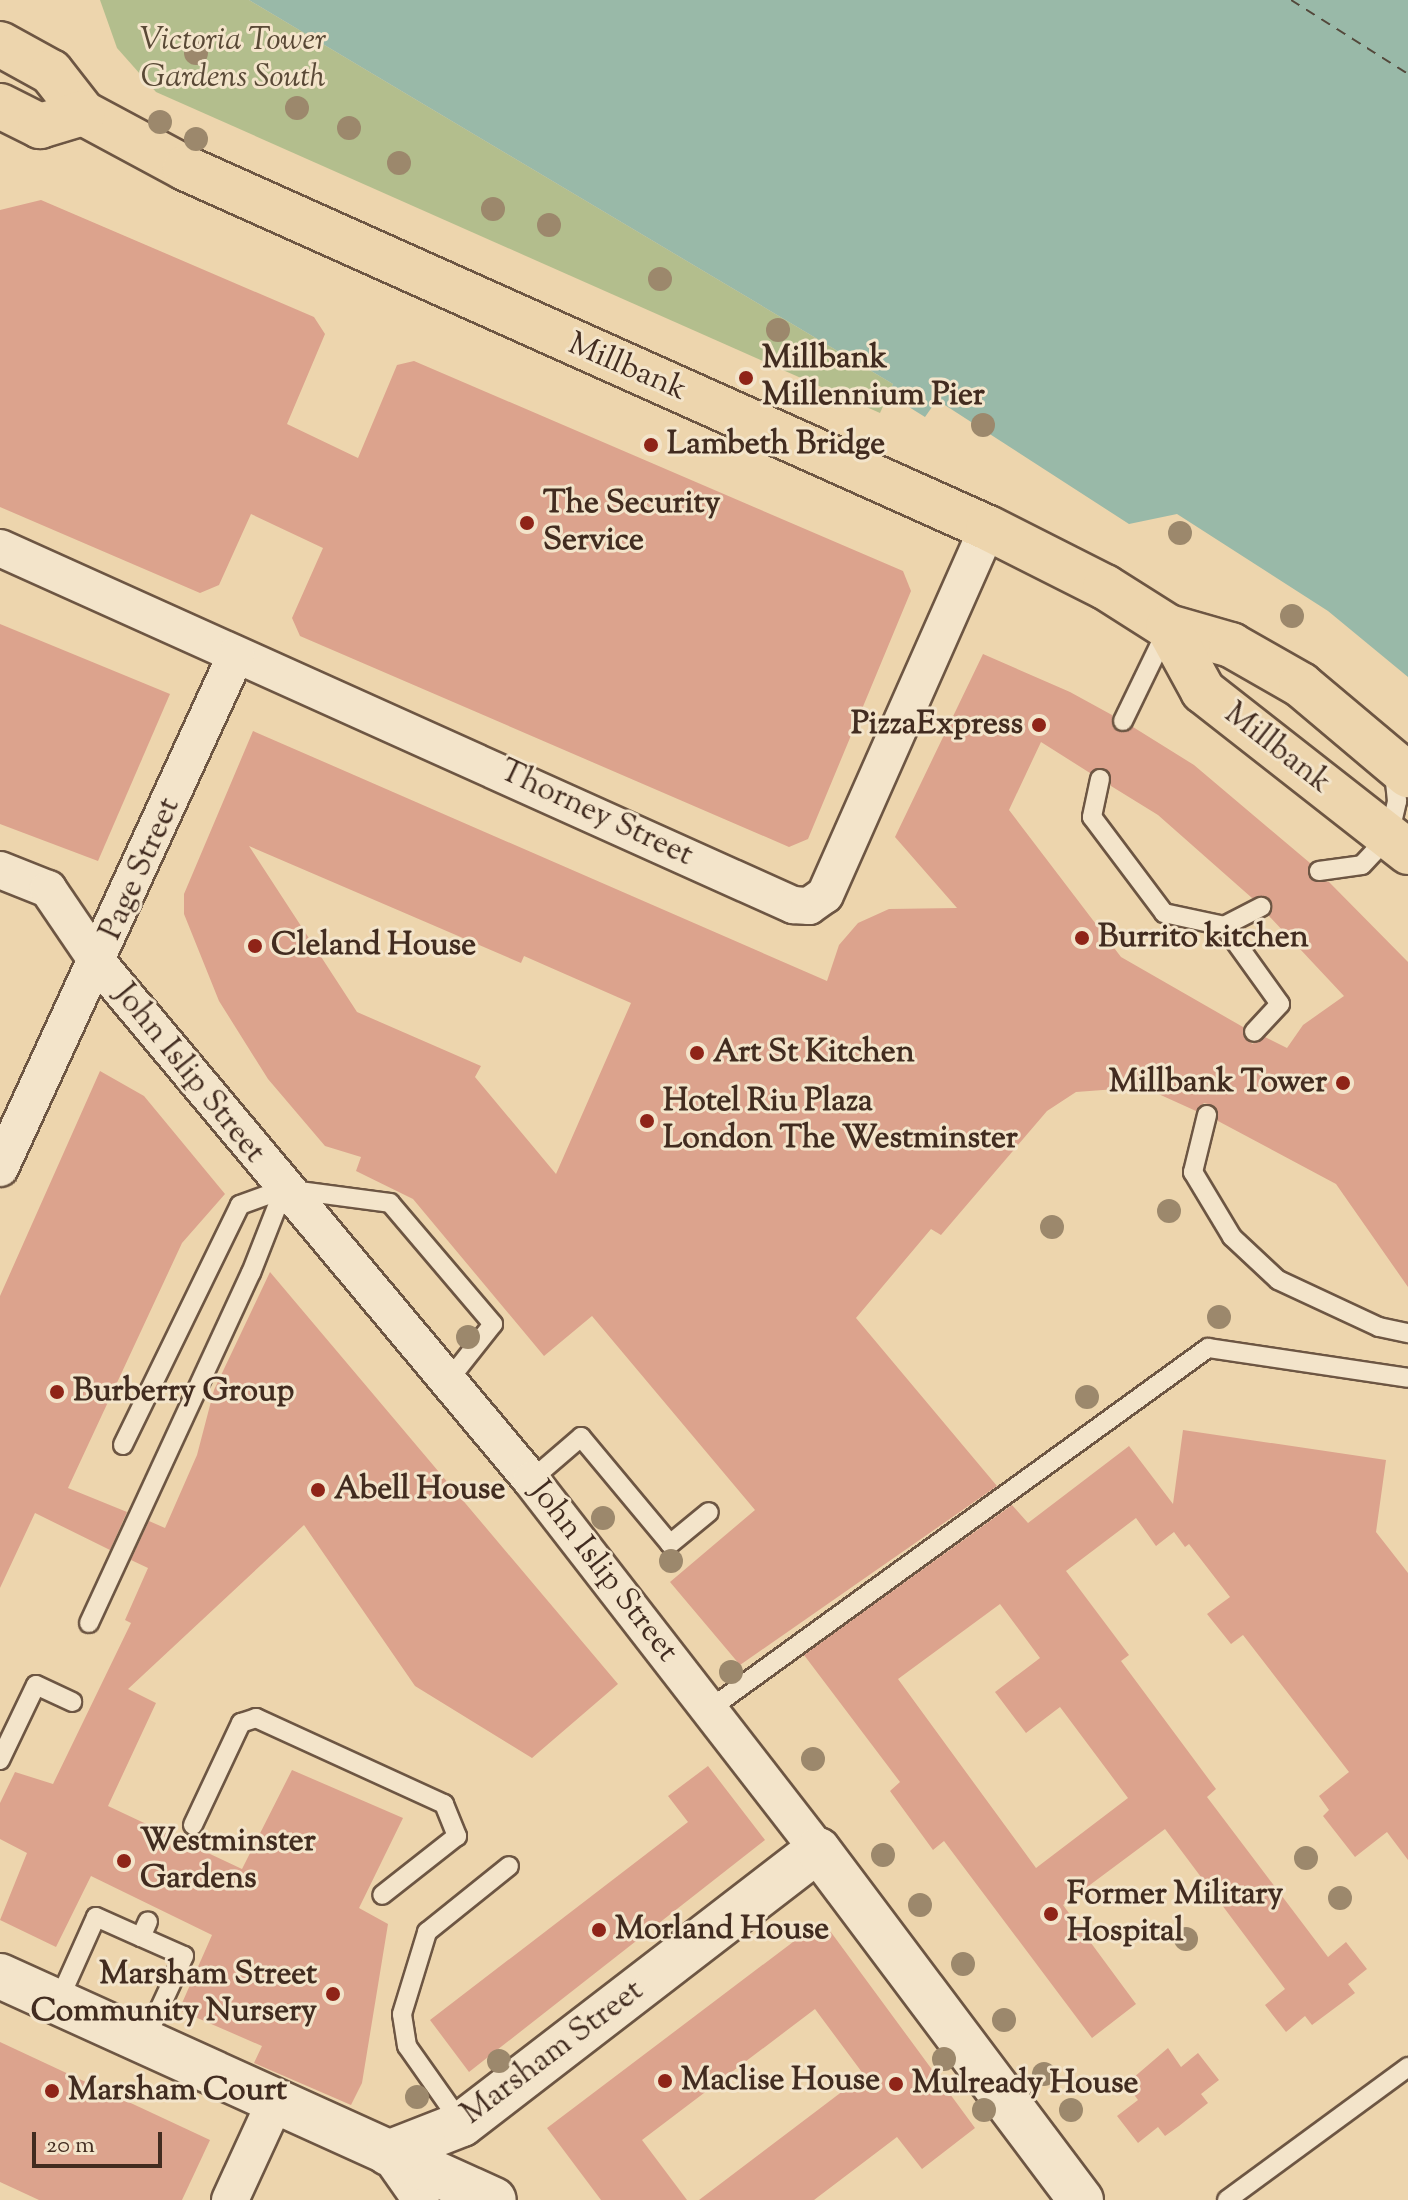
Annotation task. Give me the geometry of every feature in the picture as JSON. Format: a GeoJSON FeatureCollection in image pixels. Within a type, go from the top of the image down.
{"type":"FeatureCollection","features":[{"type":"Feature","properties":{"kind":"main road","name":"Millbank"},"geometry":{"type":"LineString","coordinates":[[0,44],[51,72],[83,113],[324,234],[988,528],[1105,587],[1168,627],[1231,645],[1301,685],[1401,769]]}},
{"type":"Feature","properties":{"kind":"main road"},"geometry":{"type":"LineString","coordinates":[[0,106],[40,126],[83,113]]}},
{"type":"Feature","properties":{"kind":"main road","name":"Millbank"},"geometry":{"type":"LineString","coordinates":[[1168,627],[1203,691],[1399,844]]}},
{"type":"Feature","properties":{"kind":"main road","name":"Marsham Street"},"geometry":{"type":"LineString","coordinates":[[388,2153],[462,2124],[818,1850]]}},
{"type":"Feature","properties":{"kind":"main road","name":"John Islip Street"},"geometry":{"type":"LineString","coordinates":[[818,1850],[1081,2200]]}},
{"type":"Feature","properties":{"kind":"main road"},"geometry":{"type":"LineString","coordinates":[[0,1976],[494,2200]]}},
{"type":"Feature","properties":{"kind":"street","name":"Thorney Street"},"geometry":{"type":"LineString","coordinates":[[0,548],[793,905],[809,906],[825,895],[988,528]]}},
{"type":"Feature","properties":{"kind":"street","name":"Page Street"},"geometry":{"type":"LineString","coordinates":[[0,1168],[99,964],[236,655]]}},
{"type":"Feature","properties":{"kind":"street","name":"John Islip Street"},"geometry":{"type":"LineString","coordinates":[[0,870],[48,889],[99,964],[284,1189],[531,1480],[711,1708],[818,1850]]}},
{"type":"Feature","properties":{"kind":"street"},"geometry":{"type":"LineString","coordinates":[[230,2200],[275,2102]]}},
{"type":"Feature","properties":{"kind":"street"},"geometry":{"type":"LineString","coordinates":[[388,2153],[421,2200]]}},
{"type":"Feature","properties":{"kind":"lane"},"geometry":{"type":"LineString","coordinates":[[1123,721],[1168,627]]}},
{"type":"Feature","properties":{"kind":"lane"},"geometry":{"type":"LineString","coordinates":[[1319,871],[1362,865],[1399,844],[1397,801],[1401,769]]}},
{"type":"Feature","properties":{"kind":"lane"},"geometry":{"type":"LineString","coordinates":[[1100,779],[1092,817],[1164,913],[1224,926],[1261,907]]}},
{"type":"Feature","properties":{"kind":"lane"},"geometry":{"type":"LineString","coordinates":[[1224,926],[1280,1004],[1254,1032]]}},
{"type":"Feature","properties":{"kind":"lane"},"geometry":{"type":"LineString","coordinates":[[1207,1115],[1193,1172],[1232,1237],[1278,1280],[1379,1327],[1408,1333]]}},
{"type":"Feature","properties":{"kind":"lane"},"geometry":{"type":"LineString","coordinates":[[123,1445],[240,1205],[284,1189],[395,1208],[493,1324],[448,1381]]}},
{"type":"Feature","properties":{"kind":"lane"},"geometry":{"type":"LineString","coordinates":[[89,1623],[251,1273],[284,1189]]}},
{"type":"Feature","properties":{"kind":"lane"},"geometry":{"type":"LineString","coordinates":[[711,1708],[968,1507],[1208,1348],[1408,1378]]}},
{"type":"Feature","properties":{"kind":"lane"},"geometry":{"type":"LineString","coordinates":[[531,1480],[581,1437],[670,1544],[709,1512]]}},
{"type":"Feature","properties":{"kind":"lane"},"geometry":{"type":"LineString","coordinates":[[0,1760],[36,1685],[72,1702]]}},
{"type":"Feature","properties":{"kind":"lane"},"geometry":{"type":"LineString","coordinates":[[193,1825],[241,1723],[256,1718],[444,1804],[457,1836],[382,1895]]}},
{"type":"Feature","properties":{"kind":"lane"},"geometry":{"type":"LineString","coordinates":[[462,2124],[407,2046],[402,2014],[427,1932],[509,1866]]}},
{"type":"Feature","properties":{"kind":"lane"},"geometry":{"type":"LineString","coordinates":[[58,2002],[96,1917],[144,1929],[184,1956],[144,2042]]}},
{"type":"Feature","properties":{"kind":"lane"},"geometry":{"type":"LineString","coordinates":[[1227,2200],[1408,2067]]}},
{"type":"Feature","properties":{"kind":"green space","name":"Victoria Tower Gardens South"},"geometry":{"type":"Polygon","coordinates":[[[100,0],[249,0],[893,384],[880,413],[156,92],[117,48],[100,0]]]}},
{"type":"Feature","properties":{"kind":"shaded area"},"geometry":{"type":"Polygon","coordinates":[[[249,0],[1408,0],[1408,677],[1328,611],[1177,514],[1129,524],[937,400],[925,417],[888,394],[893,384],[249,0]]]}},
{"type":"Feature","properties":{"kind":"building","name":"The Security Service"},"geometry":{"type":"Polygon","coordinates":[[[41,200],[314,317],[325,334],[287,424],[358,458],[397,365],[414,361],[903,571],[911,591],[808,839],[789,847],[300,636],[292,618],[323,548],[251,514],[219,585],[200,593],[0,507],[0,210],[41,200]]]}},
{"type":"Feature","properties":{"kind":"building"},"geometry":{"type":"Polygon","coordinates":[[[0,624],[170,694],[98,861],[0,824],[0,624]]]}},
{"type":"Feature","properties":{"kind":"building"},"geometry":{"type":"Polygon","coordinates":[[[983,654],[1070,692],[1112,715],[1117,731],[1133,727],[1194,765],[1310,863],[1310,879],[1329,882],[1408,962],[1408,1287],[1336,1184],[1218,1121],[1215,1106],[1204,1103],[1196,1111],[1143,1087],[1076,1092],[1047,1111],[941,1235],[931,1229],[856,1318],[997,1486],[740,1665],[670,1582],[755,1510],[592,1316],[544,1356],[413,1199],[356,1171],[361,1157],[325,1146],[268,1079],[219,1001],[184,914],[184,894],[253,731],[827,981],[839,945],[858,923],[889,909],[957,908],[895,837],[983,654]],[[1041,742],[1009,810],[1121,957],[1243,1027],[1252,1044],[1265,1037],[1287,1048],[1303,1025],[1344,996],[1269,916],[1268,897],[1252,898],[1158,815],[1111,786],[1107,770],[1090,773],[1041,742]],[[249,846],[357,1012],[481,1066],[475,1077],[556,1174],[631,1003],[524,956],[521,963],[249,846]]]}},
{"type":"Feature","properties":{"kind":"building","name":"Burberry Group"},"geometry":{"type":"Polygon","coordinates":[[[100,1071],[144,1096],[225,1194],[182,1243],[68,1488],[127,1512],[110,1550],[35,1513],[0,1588],[0,1296],[100,1071]]]}},
{"type":"Feature","properties":{"kind":"building"},"geometry":{"type":"Polygon","coordinates":[[[270,1272],[618,1684],[532,1758],[415,1686],[304,1525],[128,1689],[156,1703],[108,1806],[242,1869],[292,1770],[403,1818],[359,1908],[388,1924],[362,2083],[351,2105],[254,2063],[262,2046],[179,2010],[212,1935],[91,1876],[56,1947],[0,1920],[27,1853],[0,1839],[0,1803],[15,1772],[53,1784],[131,1623],[125,1620],[148,1568],[131,1560],[149,1521],[165,1528],[197,1455],[214,1390],[270,1272]]]}},
{"type":"Feature","properties":{"kind":"building"},"geometry":{"type":"Polygon","coordinates":[[[1183,1430],[1386,1460],[1376,1532],[1408,1573],[1408,1860],[1387,1832],[1355,1857],[1323,1816],[1329,1810],[1319,1796],[1349,1772],[1243,1635],[1231,1644],[1207,1614],[1230,1597],[1189,1544],[1185,1547],[1174,1532],[1156,1546],[1136,1518],[1066,1571],[1129,1655],[1121,1661],[1216,1789],[1207,1797],[1328,1957],[1346,1942],[1367,1969],[1348,1984],[1355,1993],[1312,2025],[1305,2016],[1286,2032],[1265,2005],[1285,1989],[1165,1829],[1063,1905],[1136,2004],[1092,2038],[944,1841],[933,1850],[890,1791],[900,1782],[804,1655],[1012,1505],[1028,1523],[1129,1446],[1173,1504],[1183,1430]],[[1000,1604],[898,1679],[1036,1868],[1128,1798],[1060,1707],[1026,1733],[995,1692],[1040,1658],[1000,1604]]]}},
{"type":"Feature","properties":{"kind":"building","name":"Morland House"},"geometry":{"type":"Polygon","coordinates":[[[708,1766],[765,1840],[469,2072],[430,2020],[688,1822],[668,1796],[708,1766]]]}},
{"type":"Feature","properties":{"kind":"building"},"geometry":{"type":"Polygon","coordinates":[[[822,1920],[975,2128],[922,2169],[897,2137],[814,2200],[699,2200],[864,2075],[815,2009],[642,2140],[687,2200],[601,2200],[547,2128],[822,1920]]]}},
{"type":"Feature","properties":{"kind":"building","name":"Marsham Court"},"geometry":{"type":"Polygon","coordinates":[[[0,2042],[210,2140],[182,2200],[39,2200],[0,2182],[0,2042]]]}},
{"type":"Feature","properties":{"kind":"building"},"geometry":{"type":"Polygon","coordinates":[[[1168,2048],[1181,2067],[1198,2053],[1219,2080],[1201,2094],[1208,2103],[1179,2126],[1165,2136],[1158,2127],[1138,2143],[1117,2116],[1138,2100],[1126,2084],[1168,2048]]]}},
{"type":"Feature","properties":{"kind":"ferry route"},"geometry":{"type":"LineString","coordinates":[[1291,0],[1408,74]]}},
{"type":"Feature","properties":{"kind":"place","name":"Millbank Millennium Pier"},"geometry":{"type":"Point","coordinates":[746,378]}},
{"type":"Feature","properties":{"kind":"place","name":"Lambeth Bridge"},"geometry":{"type":"Point","coordinates":[651,445]}},
{"type":"Feature","properties":{"kind":"place","name":"The Security Service"},"geometry":{"type":"Point","coordinates":[527,523]}},
{"type":"Feature","properties":{"kind":"place","name":"PizzaExpress"},"geometry":{"type":"Point","coordinates":[1039,725]}},
{"type":"Feature","properties":{"kind":"place","name":"Burrito kitchen"},"geometry":{"type":"Point","coordinates":[1082,938]}},
{"type":"Feature","properties":{"kind":"place","name":"Cleland House"},"geometry":{"type":"Point","coordinates":[255,946]}},
{"type":"Feature","properties":{"kind":"place","name":"Art St Kitchen"},"geometry":{"type":"Point","coordinates":[697,1053]}},
{"type":"Feature","properties":{"kind":"place","name":"Millbank Tower"},"geometry":{"type":"Point","coordinates":[1343,1083]}},
{"type":"Feature","properties":{"kind":"place","name":"Hotel Riu Plaza London The Westminster"},"geometry":{"type":"Point","coordinates":[647,1121]}},
{"type":"Feature","properties":{"kind":"place","name":"Burberry Group"},"geometry":{"type":"Point","coordinates":[57,1392]}},
{"type":"Feature","properties":{"kind":"place","name":"Abell House"},"geometry":{"type":"Point","coordinates":[318,1490]}},
{"type":"Feature","properties":{"kind":"place","name":"Westminster Gardens"},"geometry":{"type":"Point","coordinates":[124,1861]}},
{"type":"Feature","properties":{"kind":"place","name":"Former Military Hospital"},"geometry":{"type":"Point","coordinates":[1051,1914]}},
{"type":"Feature","properties":{"kind":"place","name":"Morland House"},"geometry":{"type":"Point","coordinates":[599,1930]}},
{"type":"Feature","properties":{"kind":"place","name":"Marsham Street Community Nursery"},"geometry":{"type":"Point","coordinates":[333,1994]}},
{"type":"Feature","properties":{"kind":"place","name":"Maclise House"},"geometry":{"type":"Point","coordinates":[665,2081]}},
{"type":"Feature","properties":{"kind":"place","name":"Mulready House"},"geometry":{"type":"Point","coordinates":[896,2084]}},
{"type":"Feature","properties":{"kind":"place","name":"Marsham Court"},"geometry":{"type":"Point","coordinates":[52,2091]}}]}
